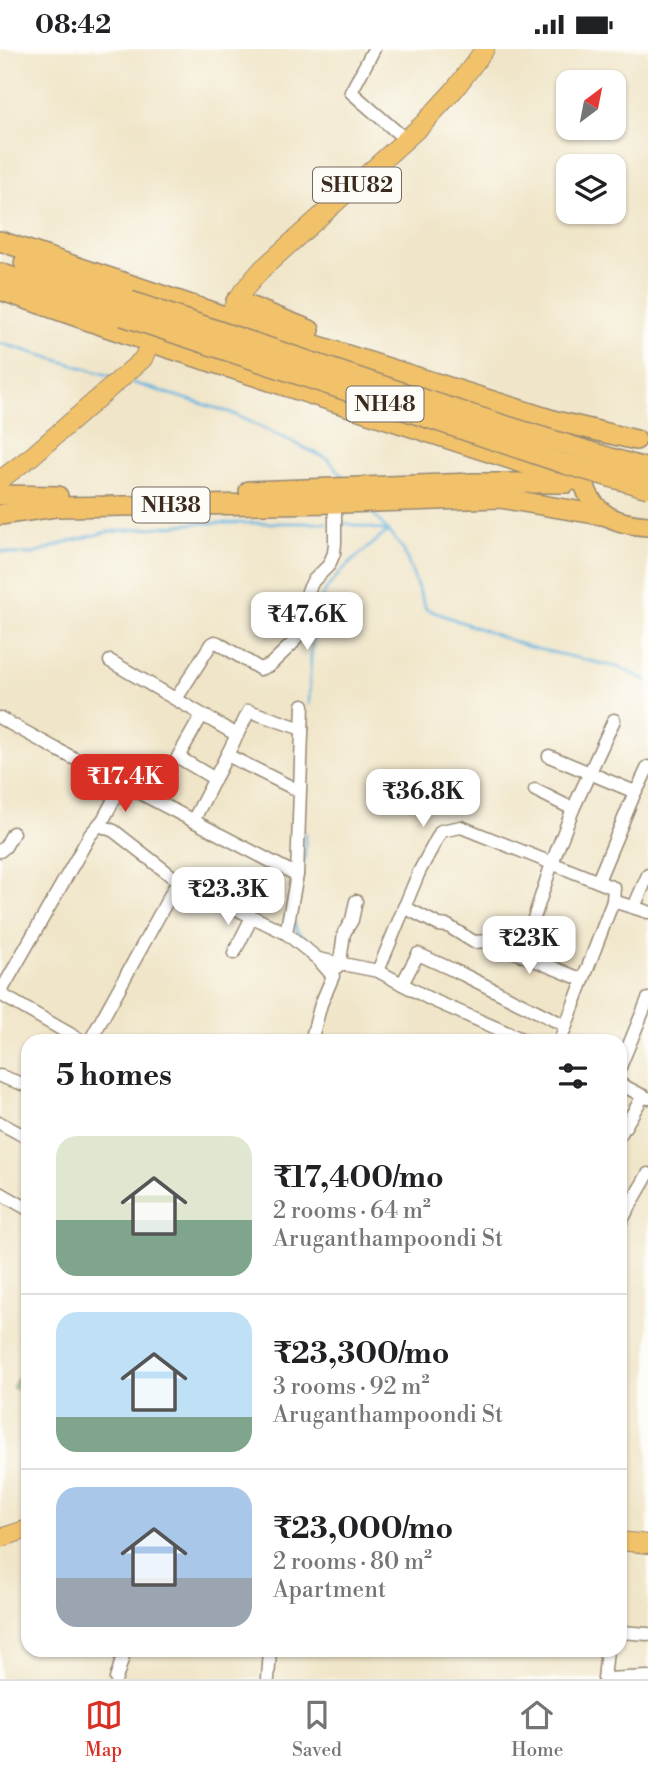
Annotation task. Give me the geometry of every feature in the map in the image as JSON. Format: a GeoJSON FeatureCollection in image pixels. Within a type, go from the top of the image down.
{"type":"FeatureCollection","features":[{"type":"Feature","properties":{"kind":"highway"},"geometry":{"type":"LineString","coordinates":[[0,241],[232,309],[556,421],[642,438]]}},
{"type":"Feature","properties":{"kind":"highway","name":"NH48"},"geometry":{"type":"LineString","coordinates":[[0,254],[126,309],[565,464],[648,488]]}},
{"type":"Feature","properties":{"kind":"highway","name":"NH48"},"geometry":{"type":"LineString","coordinates":[[0,273],[648,469]]}},
{"type":"Feature","properties":{"kind":"highway"},"geometry":{"type":"LineString","coordinates":[[0,290],[147,351],[584,483]]}},
{"type":"Feature","properties":{"kind":"highway"},"geometry":{"type":"LineString","coordinates":[[607,516],[588,496],[584,483],[594,466],[609,452],[642,438]]}},
{"type":"Feature","properties":{"kind":"highway","name":"NH38"},"geometry":{"type":"LineString","coordinates":[[0,515],[55,507],[414,493],[473,482],[584,483]]}},
{"type":"Feature","properties":{"kind":"highway","name":"NH38"},"geometry":{"type":"LineString","coordinates":[[414,493],[500,498],[607,516],[618,522],[648,526]]}},
{"type":"Feature","properties":{"kind":"highway","name":"NH38"},"geometry":{"type":"LineString","coordinates":[[0,495],[186,494],[338,498]]}},
{"type":"Feature","properties":{"kind":"main road","name":"SHU82"},"geometry":{"type":"LineString","coordinates":[[232,309],[262,269],[423,124],[455,89],[485,49]]}},
{"type":"Feature","properties":{"kind":"main road"},"geometry":{"type":"LineString","coordinates":[[0,480],[116,384],[147,351]]}},
{"type":"Feature","properties":{"kind":"main road"},"geometry":{"type":"LineString","coordinates":[[0,1538],[21,1531]]}},
{"type":"Feature","properties":{"kind":"main road"},"geometry":{"type":"LineString","coordinates":[[627,1542],[648,1544]]}},
{"type":"Feature","properties":{"kind":"street"},"geometry":{"type":"LineString","coordinates":[[374,49],[351,92],[405,140]]}},
{"type":"Feature","properties":{"kind":"street"},"geometry":{"type":"LineString","coordinates":[[176,699],[211,643],[218,643],[260,669],[270,664],[293,643],[308,591],[313,581],[329,565],[334,553],[338,498]]}},
{"type":"Feature","properties":{"kind":"street"},"geometry":{"type":"LineString","coordinates":[[110,661],[237,735]]}},
{"type":"Feature","properties":{"kind":"street"},"geometry":{"type":"LineString","coordinates":[[286,933],[297,875],[303,705]]}},
{"type":"Feature","properties":{"kind":"street"},"geometry":{"type":"LineString","coordinates":[[193,821],[250,711],[302,729]]}},
{"type":"Feature","properties":{"kind":"street"},"geometry":{"type":"LineString","coordinates":[[202,715],[178,757],[215,779]]}},
{"type":"Feature","properties":{"kind":"street"},"geometry":{"type":"LineString","coordinates":[[0,718],[297,875]]}},
{"type":"Feature","properties":{"kind":"street"},"geometry":{"type":"LineString","coordinates":[[522,955],[573,809],[614,720]]}},
{"type":"Feature","properties":{"kind":"street"},"geometry":{"type":"LineString","coordinates":[[227,755],[299,791]]}},
{"type":"Feature","properties":{"kind":"street"},"geometry":{"type":"LineString","coordinates":[[549,756],[635,792]]}},
{"type":"Feature","properties":{"kind":"street"},"geometry":{"type":"LineString","coordinates":[[598,881],[648,767]]}},
{"type":"Feature","properties":{"kind":"street"},"geometry":{"type":"LineString","coordinates":[[70,1034],[0,993],[122,784]]}},
{"type":"Feature","properties":{"kind":"street"},"geometry":{"type":"LineString","coordinates":[[535,790],[573,809]]}},
{"type":"Feature","properties":{"kind":"street"},"geometry":{"type":"LineString","coordinates":[[99,825],[114,831],[178,881],[286,933],[318,959],[333,976]]}},
{"type":"Feature","properties":{"kind":"street"},"geometry":{"type":"LineString","coordinates":[[378,971],[419,872],[441,831],[461,828],[614,888],[613,901],[563,1034]]}},
{"type":"Feature","properties":{"kind":"street"},"geometry":{"type":"LineString","coordinates":[[0,851],[13,833]]}},
{"type":"Feature","properties":{"kind":"street"},"geometry":{"type":"LineString","coordinates":[[634,908],[648,875]]}},
{"type":"Feature","properties":{"kind":"street"},"geometry":{"type":"LineString","coordinates":[[94,1034],[178,881]]}},
{"type":"Feature","properties":{"kind":"street"},"geometry":{"type":"LineString","coordinates":[[313,1034],[321,1004],[340,963],[344,933],[352,921],[356,901]]}},
{"type":"Feature","properties":{"kind":"street"},"geometry":{"type":"LineString","coordinates":[[613,901],[648,912]]}},
{"type":"Feature","properties":{"kind":"street"},"geometry":{"type":"LineString","coordinates":[[404,907],[439,925],[448,926],[474,942],[488,940],[583,980]]}},
{"type":"Feature","properties":{"kind":"street"},"geometry":{"type":"LineString","coordinates":[[234,953],[252,917]]}},
{"type":"Feature","properties":{"kind":"street"},"geometry":{"type":"LineString","coordinates":[[402,984],[418,954],[566,1026]]}},
{"type":"Feature","properties":{"kind":"street"},"geometry":{"type":"LineString","coordinates":[[318,959],[378,971],[430,999],[507,1034]]}},
{"type":"Feature","properties":{"kind":"street"},"geometry":{"type":"LineString","coordinates":[[627,1050],[648,999]]}},
{"type":"Feature","properties":{"kind":"street"},"geometry":{"type":"LineString","coordinates":[[0,1076],[21,1084]]}},
{"type":"Feature","properties":{"kind":"street"},"geometry":{"type":"LineString","coordinates":[[627,1088],[646,1097],[627,1125]]}},
{"type":"Feature","properties":{"kind":"street"},"geometry":{"type":"LineString","coordinates":[[0,1123],[21,1134]]}},
{"type":"Feature","properties":{"kind":"street"},"geometry":{"type":"LineString","coordinates":[[627,1211],[648,1174]]}},
{"type":"Feature","properties":{"kind":"street"},"geometry":{"type":"LineString","coordinates":[[0,1193],[21,1205]]}},
{"type":"Feature","properties":{"kind":"street"},"geometry":{"type":"LineString","coordinates":[[627,1632],[648,1634]]}},
{"type":"Feature","properties":{"kind":"street"},"geometry":{"type":"LineString","coordinates":[[116,1679],[123,1657]]}},
{"type":"Feature","properties":{"kind":"street"},"geometry":{"type":"LineString","coordinates":[[268,1679],[270,1657]]}},
{"type":"Feature","properties":{"kind":"street"},"geometry":{"type":"LineString","coordinates":[[607,1657],[605,1679],[648,1677]]}},
{"type":"Feature","properties":{"kind":"green space"},"geometry":{"type":"Polygon","coordinates":[[[21,1373],[21,1392],[13,1387],[21,1373]]]}},
{"type":"Feature","properties":{"kind":"waterway"},"geometry":{"type":"LineString","coordinates":[[0,343],[111,376]]}},
{"type":"Feature","properties":{"kind":"waterway"},"geometry":{"type":"LineString","coordinates":[[127,381],[229,412],[328,459],[345,479]]}},
{"type":"Feature","properties":{"kind":"waterway"},"geometry":{"type":"LineString","coordinates":[[371,511],[403,549],[426,609],[529,647],[621,668],[648,681]]}},
{"type":"Feature","properties":{"kind":"waterway"},"geometry":{"type":"LineString","coordinates":[[0,551],[34,554],[107,532],[200,523],[327,523]]}},
{"type":"Feature","properties":{"kind":"waterway"},"geometry":{"type":"LineString","coordinates":[[343,523],[388,531]]}},
{"type":"Feature","properties":{"kind":"waterway"},"geometry":{"type":"LineString","coordinates":[[309,705],[312,647],[320,603],[338,575],[388,531]]}},
{"type":"Feature","properties":{"kind":"waterway"},"geometry":{"type":"LineString","coordinates":[[303,867],[305,832]]}},
{"type":"Feature","properties":{"kind":"waterway"},"geometry":{"type":"LineString","coordinates":[[294,922],[297,931],[324,955]]}},
{"type":"Feature","properties":{"kind":"waterway"},"geometry":{"type":"LineString","coordinates":[[324,1014],[332,994]]}}]}
